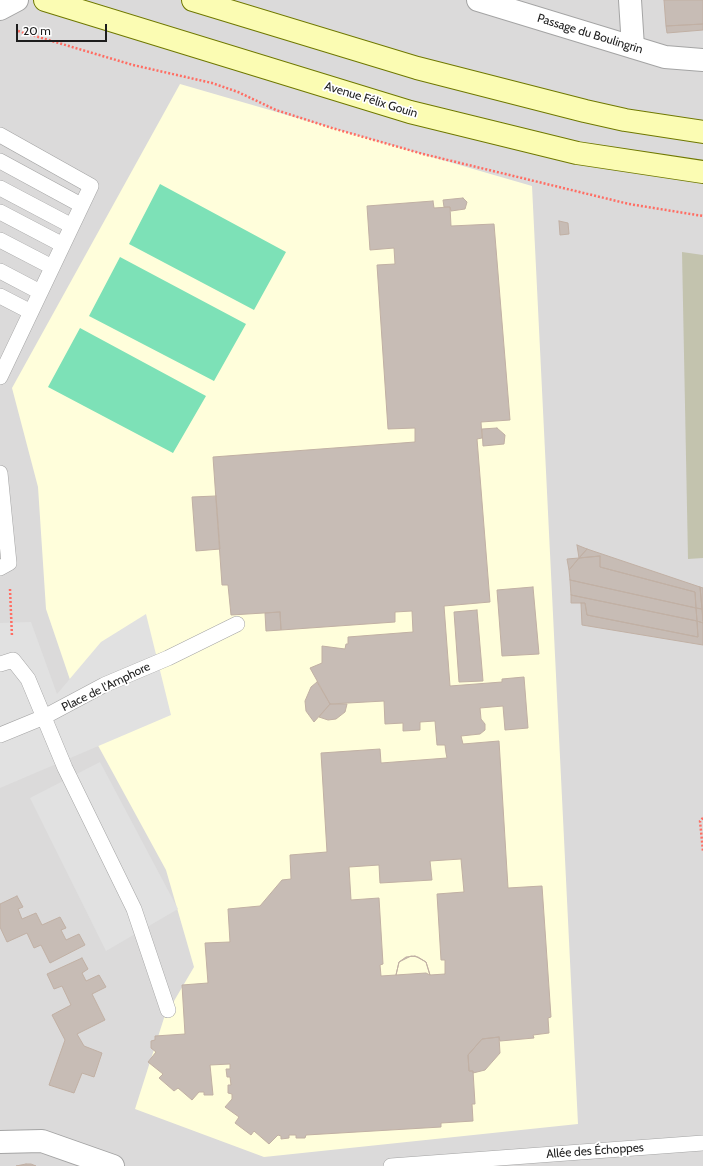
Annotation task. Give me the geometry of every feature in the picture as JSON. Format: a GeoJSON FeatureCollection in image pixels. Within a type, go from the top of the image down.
{"type":"FeatureCollection","features":[{"type":"Feature","properties":{"kind":"main road","name":"Avenue Félix Gouin"},"geometry":{"type":"LineString","coordinates":[[45,0],[410,112],[577,153],[703,172]]}},
{"type":"Feature","properties":{"kind":"main road"},"geometry":{"type":"LineString","coordinates":[[193,0],[425,70],[592,112],[703,132]]}},
{"type":"Feature","properties":{"kind":"street"},"geometry":{"type":"LineString","coordinates":[[0,9],[17,0]]}},
{"type":"Feature","properties":{"kind":"street","name":"Passage du Boulingrin"},"geometry":{"type":"LineString","coordinates":[[478,0],[505,4],[665,57],[703,60]]}},
{"type":"Feature","properties":{"kind":"street"},"geometry":{"type":"LineString","coordinates":[[630,0],[633,47]]}},
{"type":"Feature","properties":{"kind":"street"},"geometry":{"type":"LineString","coordinates":[[0,1142],[42,1141],[113,1166]]}},
{"type":"Feature","properties":{"kind":"lane"},"geometry":{"type":"LineString","coordinates":[[0,135],[91,186],[0,377]]}},
{"type":"Feature","properties":{"kind":"lane"},"geometry":{"type":"LineString","coordinates":[[0,161],[81,205]]}},
{"type":"Feature","properties":{"kind":"lane"},"geometry":{"type":"LineString","coordinates":[[0,188],[72,226]]}},
{"type":"Feature","properties":{"kind":"lane"},"geometry":{"type":"LineString","coordinates":[[0,212],[63,245]]}},
{"type":"Feature","properties":{"kind":"lane"},"geometry":{"type":"LineString","coordinates":[[0,240],[52,267]]}},
{"type":"Feature","properties":{"kind":"lane"},"geometry":{"type":"LineString","coordinates":[[0,271],[40,292]]}},
{"type":"Feature","properties":{"kind":"lane"},"geometry":{"type":"LineString","coordinates":[[0,296],[30,312]]}},
{"type":"Feature","properties":{"kind":"lane"},"geometry":{"type":"LineString","coordinates":[[0,473],[4,565]]}},
{"type":"Feature","properties":{"kind":"lane","name":"Place de l'Amphore"},"geometry":{"type":"LineString","coordinates":[[0,735],[44,717],[104,685],[168,658],[237,624]]}},
{"type":"Feature","properties":{"kind":"lane"},"geometry":{"type":"LineString","coordinates":[[6,662],[28,679],[65,768],[134,909],[168,1010]]}},
{"type":"Feature","properties":{"kind":"lane","name":"Allée des Échoppes"},"geometry":{"type":"LineString","coordinates":[[391,1166],[703,1143]]}},
{"type":"Feature","properties":{"kind":"path"},"geometry":{"type":"LineString","coordinates":[[13,31],[19,31],[133,65],[212,84],[238,92],[276,110],[423,154],[629,204],[703,216]]}},
{"type":"Feature","properties":{"kind":"path"},"geometry":{"type":"LineString","coordinates":[[4,565],[6,662]]}},
{"type":"Feature","properties":{"kind":"path"},"geometry":{"type":"LineString","coordinates":[[703,818],[700,821],[703,851]]}},
{"type":"Feature","properties":{"kind":"shaded area"},"geometry":{"type":"Polygon","coordinates":[[[0,0],[703,0],[703,1166],[0,1166],[0,0]]]}},
{"type":"Feature","properties":{"kind":"shaded area"},"geometry":{"type":"Polygon","coordinates":[[[180,84],[532,186],[578,1124],[264,1157],[135,1109],[164,1018],[194,967],[166,870],[83,718],[46,609],[38,487],[12,388],[180,84]]]}},
{"type":"Feature","properties":{"kind":"shaded area"},"geometry":{"type":"Polygon","coordinates":[[[682,252],[703,255],[703,558],[688,559],[682,252]]]}},
{"type":"Feature","properties":{"kind":"shaded area"},"geometry":{"type":"Polygon","coordinates":[[[146,614],[171,715],[0,788],[0,623],[31,622],[57,694],[101,642],[146,614]]]}},
{"type":"Feature","properties":{"kind":"shaded area"},"geometry":{"type":"Polygon","coordinates":[[[100,762],[178,909],[106,951],[30,798],[100,762]]]}},
{"type":"Feature","properties":{"kind":"green space"},"geometry":{"type":"Polygon","coordinates":[[[160,184],[286,252],[254,310],[129,244],[160,184]]]}},
{"type":"Feature","properties":{"kind":"green space"},"geometry":{"type":"Polygon","coordinates":[[[120,257],[246,324],[214,381],[89,316],[120,257]]]}},
{"type":"Feature","properties":{"kind":"green space"},"geometry":{"type":"Polygon","coordinates":[[[80,328],[206,396],[173,453],[48,387],[80,328]]]}},
{"type":"Feature","properties":{"kind":"building"},"geometry":{"type":"Polygon","coordinates":[[[664,0],[703,0],[703,24],[666,26],[664,0]]]}},
{"type":"Feature","properties":{"kind":"building"},"geometry":{"type":"Polygon","coordinates":[[[703,24],[703,30],[667,33],[666,26],[703,24]]]}},
{"type":"Feature","properties":{"kind":"building"},"geometry":{"type":"Polygon","coordinates":[[[463,198],[467,202],[465,209],[451,211],[450,207],[444,207],[443,200],[463,198]]]}},
{"type":"Feature","properties":{"kind":"building"},"geometry":{"type":"Polygon","coordinates":[[[433,201],[434,208],[450,207],[451,226],[494,224],[510,420],[481,422],[482,438],[477,439],[490,602],[444,606],[450,686],[502,682],[502,679],[524,677],[528,728],[505,730],[503,706],[480,708],[481,719],[485,724],[485,730],[480,734],[461,736],[463,744],[499,741],[508,888],[542,886],[551,1017],[548,1018],[549,1033],[533,1035],[534,1038],[500,1041],[499,1037],[482,1039],[468,1055],[469,1071],[473,1071],[475,1104],[472,1104],[473,1121],[441,1123],[441,1127],[306,1135],[305,1138],[296,1138],[296,1135],[289,1135],[289,1138],[281,1139],[281,1136],[278,1135],[269,1144],[254,1131],[251,1135],[235,1123],[239,1117],[225,1107],[232,1099],[232,1094],[228,1093],[228,1085],[231,1085],[230,1077],[227,1077],[226,1069],[230,1069],[230,1064],[210,1065],[213,1095],[204,1095],[204,1092],[199,1092],[192,1100],[178,1088],[174,1091],[159,1078],[163,1074],[148,1062],[156,1052],[151,1048],[151,1041],[155,1040],[155,1036],[185,1034],[182,985],[208,983],[205,943],[230,942],[228,909],[260,906],[282,880],[291,879],[290,855],[327,852],[321,753],[380,749],[381,763],[447,758],[445,745],[437,745],[435,721],[420,722],[420,730],[403,731],[403,723],[385,724],[384,701],[330,704],[310,668],[322,663],[322,646],[345,649],[346,644],[348,644],[348,637],[413,632],[412,611],[395,612],[395,622],[281,630],[280,612],[231,615],[228,585],[222,585],[213,457],[415,442],[415,428],[388,429],[377,265],[395,264],[394,248],[370,250],[367,206],[433,201]],[[461,859],[430,861],[432,880],[380,883],[379,865],[349,867],[351,900],[379,898],[383,964],[380,965],[381,976],[396,975],[399,962],[411,956],[418,957],[426,962],[430,975],[445,974],[445,960],[441,960],[437,894],[464,892],[461,859]]]}},
{"type":"Feature","properties":{"kind":"building"},"geometry":{"type":"Polygon","coordinates":[[[559,221],[568,223],[569,234],[560,235],[559,221]]]}},
{"type":"Feature","properties":{"kind":"building"},"geometry":{"type":"Polygon","coordinates":[[[497,428],[505,435],[504,444],[483,446],[482,429],[497,428]]]}},
{"type":"Feature","properties":{"kind":"building"},"geometry":{"type":"Polygon","coordinates":[[[216,496],[220,549],[196,551],[192,497],[216,496]]]}},
{"type":"Feature","properties":{"kind":"building"},"geometry":{"type":"Polygon","coordinates":[[[577,545],[587,549],[579,558],[577,545]]]}},
{"type":"Feature","properties":{"kind":"building"},"geometry":{"type":"Polygon","coordinates":[[[587,549],[700,587],[702,609],[696,608],[695,592],[600,567],[600,556],[579,558],[587,549]]]}},
{"type":"Feature","properties":{"kind":"building"},"geometry":{"type":"Polygon","coordinates":[[[600,556],[600,567],[695,592],[696,608],[570,580],[569,570],[579,558],[600,556]]]}},
{"type":"Feature","properties":{"kind":"building"},"geometry":{"type":"Polygon","coordinates":[[[579,558],[569,570],[567,559],[579,558]]]}},
{"type":"Feature","properties":{"kind":"building"},"geometry":{"type":"Polygon","coordinates":[[[570,580],[696,608],[697,621],[571,595],[570,580]]]}},
{"type":"Feature","properties":{"kind":"building"},"geometry":{"type":"Polygon","coordinates":[[[533,587],[539,654],[502,656],[497,590],[533,587]]]}},
{"type":"Feature","properties":{"kind":"building"},"geometry":{"type":"Polygon","coordinates":[[[700,587],[703,588],[703,621],[702,609],[700,587]]]}},
{"type":"Feature","properties":{"kind":"building"},"geometry":{"type":"Polygon","coordinates":[[[571,595],[697,621],[698,637],[587,615],[585,603],[571,603],[571,595]]]}},
{"type":"Feature","properties":{"kind":"building"},"geometry":{"type":"Polygon","coordinates":[[[581,603],[585,603],[587,615],[698,637],[697,621],[703,623],[703,645],[582,625],[581,603]]]}},
{"type":"Feature","properties":{"kind":"building"},"geometry":{"type":"Polygon","coordinates":[[[696,608],[702,609],[703,623],[697,621],[696,608]]]}},
{"type":"Feature","properties":{"kind":"building"},"geometry":{"type":"Polygon","coordinates":[[[477,610],[483,681],[459,682],[454,612],[477,610]]]}},
{"type":"Feature","properties":{"kind":"building"},"geometry":{"type":"Polygon","coordinates":[[[280,612],[281,630],[266,631],[265,613],[280,612]]]}},
{"type":"Feature","properties":{"kind":"building"},"geometry":{"type":"Polygon","coordinates":[[[317,682],[330,704],[314,722],[306,711],[305,701],[311,687],[317,682]]]}},
{"type":"Feature","properties":{"kind":"building"},"geometry":{"type":"Polygon","coordinates":[[[330,704],[347,704],[345,712],[336,719],[328,720],[319,717],[330,704]]]}},
{"type":"Feature","properties":{"kind":"building"},"geometry":{"type":"Polygon","coordinates":[[[17,896],[23,907],[18,909],[22,919],[36,913],[42,925],[60,917],[66,928],[61,930],[66,940],[79,934],[85,945],[50,963],[41,945],[34,948],[27,933],[7,942],[0,927],[0,904],[17,896]]]}},
{"type":"Feature","properties":{"kind":"building"},"geometry":{"type":"Polygon","coordinates":[[[415,956],[426,962],[430,975],[426,973],[396,975],[399,962],[406,957],[415,956]]]}},
{"type":"Feature","properties":{"kind":"building"},"geometry":{"type":"Polygon","coordinates":[[[82,958],[88,969],[82,973],[86,981],[99,975],[106,987],[92,994],[105,1020],[77,1034],[84,1046],[102,1053],[94,1077],[82,1073],[74,1093],[49,1085],[65,1040],[52,1015],[71,1005],[62,986],[54,989],[47,974],[82,958]]]}},
{"type":"Feature","properties":{"kind":"building"},"geometry":{"type":"Polygon","coordinates":[[[499,1037],[500,1053],[485,1070],[473,1073],[473,1071],[469,1071],[468,1055],[482,1039],[499,1037]]]}},
{"type":"Feature","properties":{"kind":"building"},"geometry":{"type":"Polygon","coordinates":[[[26,1164],[36,1166],[16,1166],[26,1164]]]}}]}
